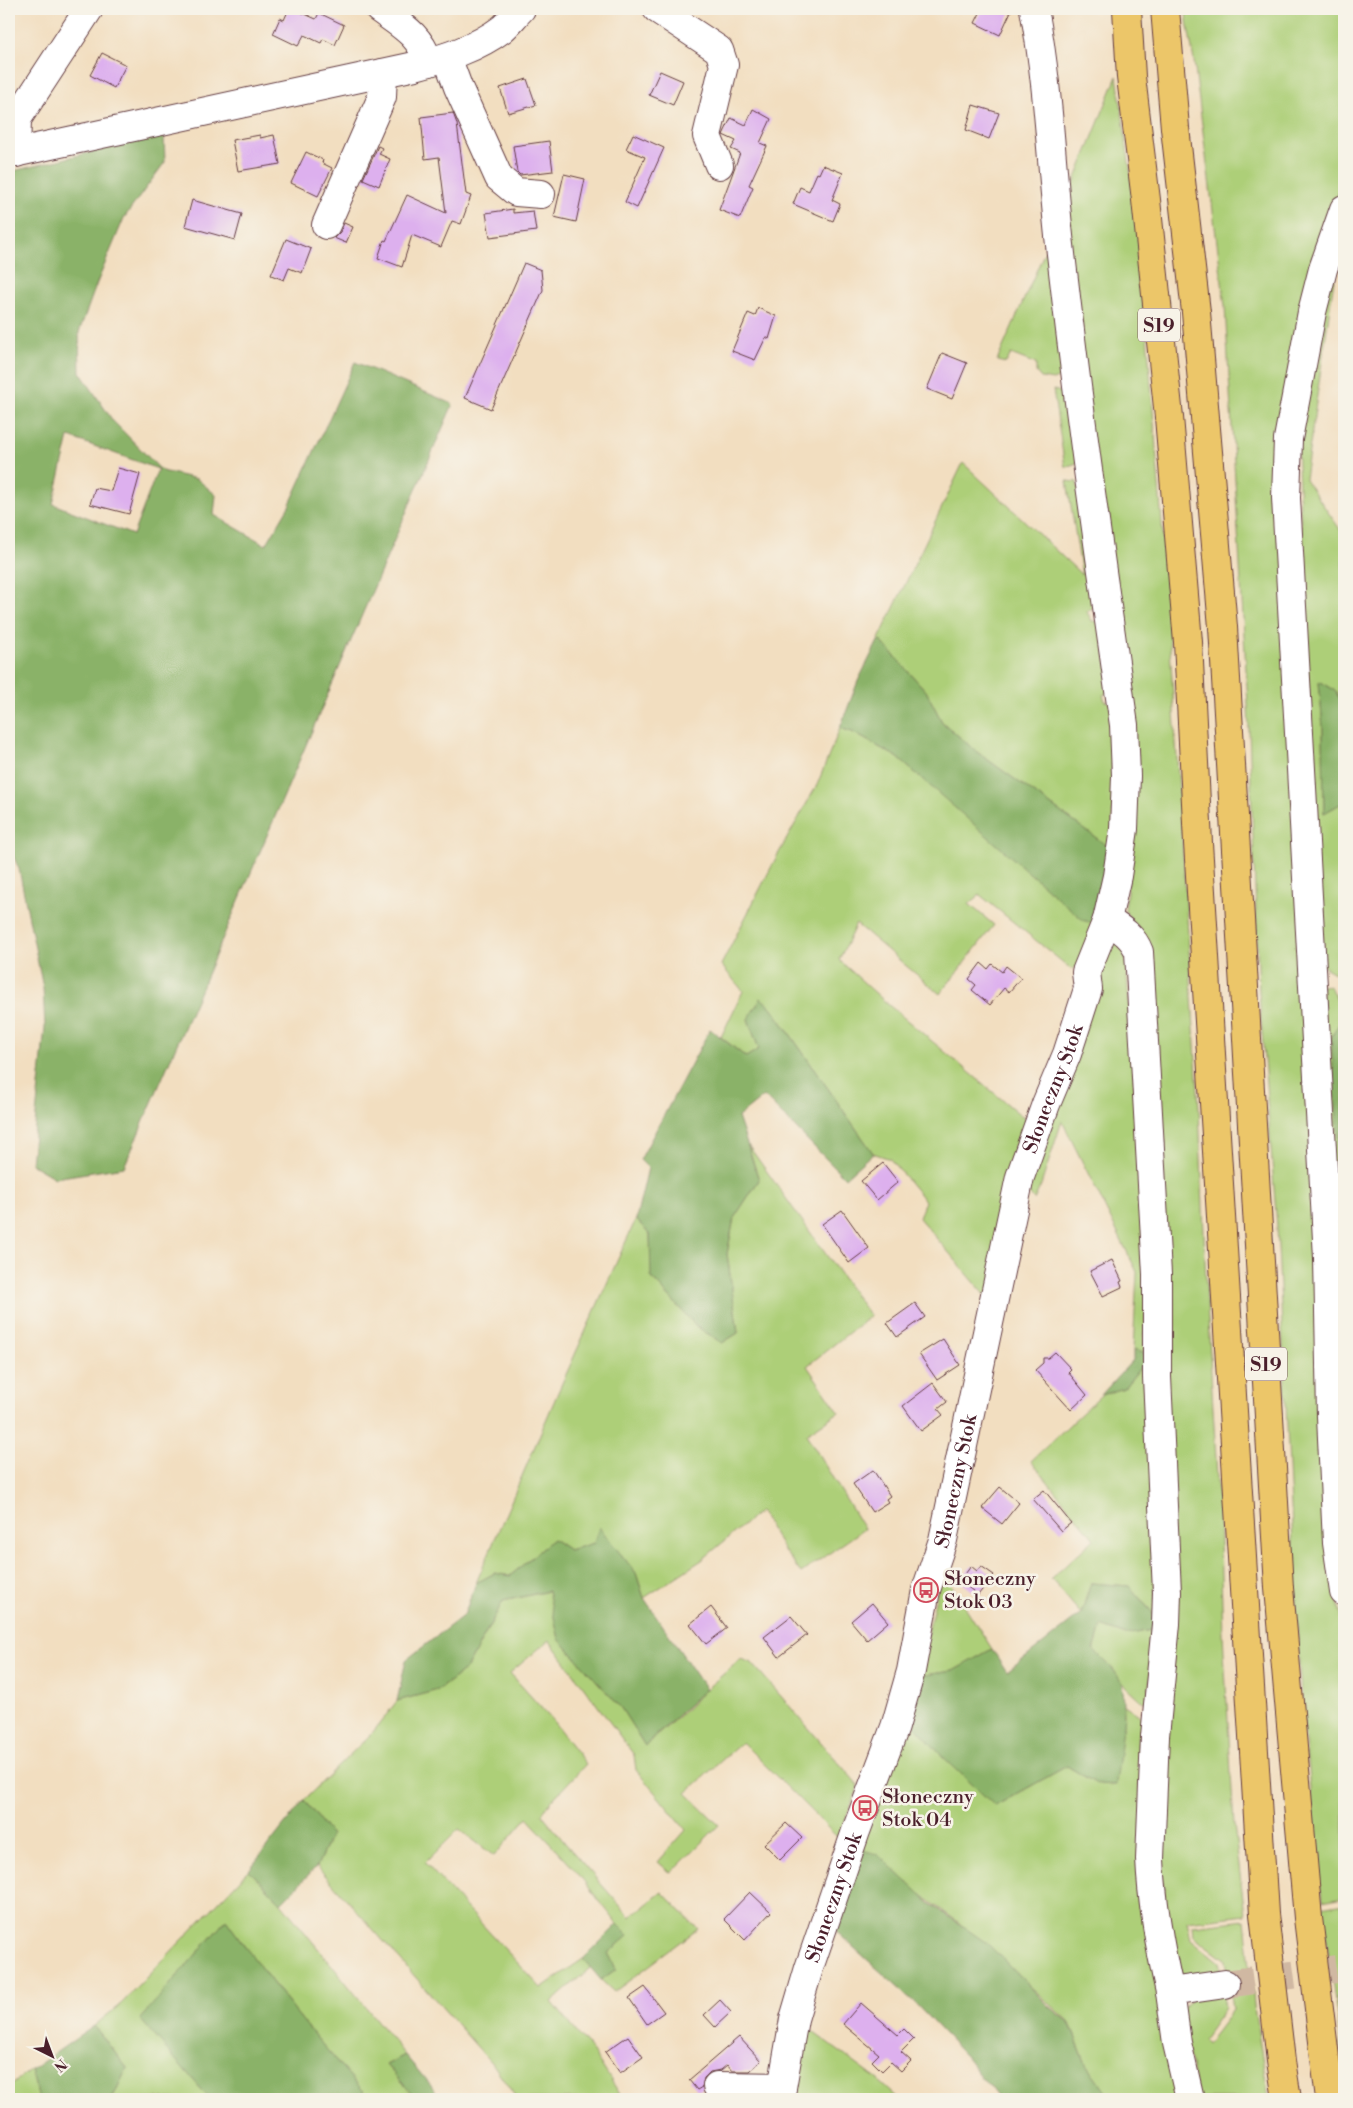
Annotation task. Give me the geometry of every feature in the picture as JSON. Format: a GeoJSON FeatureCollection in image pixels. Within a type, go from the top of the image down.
{"type":"FeatureCollection","features":[{"type":"Feature","properties":{"kind":"highway","name":"S19"},"geometry":{"type":"LineString","coordinates":[[1126,9],[1131,77],[1169,417],[1188,633],[1198,843],[1264,1914],[1287,2099]]}},
{"type":"Feature","properties":{"kind":"highway","name":"S19"},"geometry":{"type":"LineString","coordinates":[[1165,9],[1174,128],[1196,312],[1223,627],[1279,1588],[1307,1908],[1330,2099]]}},
{"type":"Feature","properties":{"kind":"street"},"geometry":{"type":"LineString","coordinates":[[89,9],[13,120],[12,154],[438,59],[489,37],[502,28],[521,9]]}},
{"type":"Feature","properties":{"kind":"street"},"geometry":{"type":"LineString","coordinates":[[379,9],[407,30],[438,59],[458,87],[499,178],[516,192],[541,194]]}},
{"type":"Feature","properties":{"kind":"street"},"geometry":{"type":"LineString","coordinates":[[326,225],[382,97],[391,71],[393,41],[379,9]]}},
{"type":"Feature","properties":{"kind":"street"},"geometry":{"type":"LineString","coordinates":[[657,9],[719,50],[724,65],[707,136],[719,165]]}},
{"type":"Feature","properties":{"kind":"street","name":"Słoneczny Stok"},"geometry":{"type":"LineString","coordinates":[[781,2093],[794,2019],[809,1968],[856,1830],[895,1727],[911,1671],[926,1590],[943,1540],[1020,1177],[1070,1044],[1088,989],[1086,972],[1107,920],[1117,876],[1124,829],[1126,776],[1124,726],[1074,360],[1060,244],[1049,109],[1042,49],[1034,9]]}},
{"type":"Feature","properties":{"kind":"street"},"geometry":{"type":"LineString","coordinates":[[1344,209],[1323,269],[1312,312],[1288,439],[1286,498],[1328,1258],[1330,1417],[1337,1543],[1344,1592]]}},
{"type":"Feature","properties":{"kind":"street"},"geometry":{"type":"LineString","coordinates":[[1107,920],[1126,932],[1135,942],[1139,962],[1157,1274],[1157,1377],[1167,1592],[1166,1624],[1155,1736],[1150,1860],[1164,1966],[1170,1992],[1177,2043],[1190,2099]]}},
{"type":"Feature","properties":{"kind":"street"},"geometry":{"type":"LineString","coordinates":[[1170,1992],[1225,1984]]}},
{"type":"Feature","properties":{"kind":"street"},"geometry":{"type":"LineString","coordinates":[[717,2086],[781,2093]]}},
{"type":"Feature","properties":{"kind":"green space"},"geometry":{"type":"Polygon","coordinates":[[[1185,9],[1344,9],[1344,195],[1309,296],[1285,418],[1338,1602],[1344,1633],[1344,1897],[1322,1901],[1304,1732],[1299,1665],[1277,1227],[1259,993],[1248,705],[1225,306],[1194,61],[1185,9]]]}},
{"type":"Feature","properties":{"kind":"green space"},"geometry":{"type":"Polygon","coordinates":[[[1117,76],[1139,234],[1163,536],[1199,1108],[1206,1284],[1219,1513],[1223,1634],[1234,1825],[1245,1915],[1187,1922],[1191,1939],[1219,1962],[1222,1976],[1186,1979],[1172,1962],[1158,1835],[1146,941],[1125,911],[1128,881],[1064,208],[1117,76]]]}},
{"type":"Feature","properties":{"kind":"green space"},"geometry":{"type":"Polygon","coordinates":[[[164,136],[165,162],[124,218],[97,283],[79,332],[80,372],[113,421],[162,471],[197,479],[216,495],[214,515],[266,545],[289,506],[355,362],[453,404],[124,1167],[55,1178],[31,1164],[45,1027],[43,988],[19,869],[9,846],[9,172],[164,136]],[[69,437],[53,504],[133,535],[158,469],[69,437]]]}},
{"type":"Feature","properties":{"kind":"green space"},"geometry":{"type":"Polygon","coordinates":[[[1344,232],[1344,258],[1334,279],[1305,479],[1344,535],[1344,706],[1335,691],[1319,682],[1323,728],[1324,813],[1344,802],[1344,982],[1340,976],[1321,965],[1297,444],[1309,359],[1344,232]]]}},
{"type":"Feature","properties":{"kind":"green space"},"geometry":{"type":"Polygon","coordinates":[[[1050,250],[1067,374],[1053,380],[1041,378],[1036,372],[1036,364],[1011,354],[1006,363],[997,361],[1045,251],[1050,250]]]}},
{"type":"Feature","properties":{"kind":"green space"},"geometry":{"type":"Polygon","coordinates":[[[1053,390],[1066,393],[1077,463],[1065,467],[1053,390]]]}},
{"type":"Feature","properties":{"kind":"green space"},"geometry":{"type":"Polygon","coordinates":[[[963,463],[1082,575],[1067,481],[1077,482],[1099,608],[1092,608],[1087,612],[1092,621],[1101,622],[1111,691],[1103,695],[1105,701],[1112,703],[1113,850],[977,752],[942,722],[926,691],[879,639],[963,463]]]}},
{"type":"Feature","properties":{"kind":"green space"},"geometry":{"type":"Polygon","coordinates":[[[879,639],[926,691],[942,722],[977,752],[1113,850],[1094,924],[1083,920],[897,757],[852,732],[840,728],[858,681],[879,639]]]}},
{"type":"Feature","properties":{"kind":"green space"},"geometry":{"type":"Polygon","coordinates":[[[1319,681],[1335,691],[1344,706],[1344,802],[1324,813],[1323,728],[1319,681]]]}},
{"type":"Feature","properties":{"kind":"green space"},"geometry":{"type":"Polygon","coordinates":[[[840,728],[852,732],[897,757],[1094,924],[1082,966],[1071,969],[980,895],[969,904],[994,925],[940,994],[856,924],[839,960],[891,1007],[1029,1122],[988,1298],[919,1218],[925,1201],[890,1159],[873,1153],[771,1007],[748,1019],[759,1049],[746,1057],[721,1037],[743,991],[721,965],[776,858],[817,785],[840,728]]]}},
{"type":"Feature","properties":{"kind":"green space"},"geometry":{"type":"Polygon","coordinates":[[[1115,942],[1125,946],[1147,1267],[1144,1353],[1133,1350],[1137,1272],[1062,1121],[1041,1185],[1034,1200],[1028,1192],[1107,948],[1115,942]]]}},
{"type":"Feature","properties":{"kind":"green space"},"geometry":{"type":"Polygon","coordinates":[[[1322,985],[1330,987],[1344,1013],[1344,1021],[1341,1020],[1340,1153],[1344,1217],[1344,1266],[1335,1256],[1322,985]]]}},
{"type":"Feature","properties":{"kind":"green space"},"geometry":{"type":"Polygon","coordinates":[[[761,998],[771,1007],[873,1153],[845,1178],[764,1096],[738,1117],[759,1180],[734,1218],[727,1254],[738,1333],[722,1343],[696,1326],[651,1277],[650,1235],[636,1219],[648,1168],[640,1160],[710,1029],[746,1057],[759,1049],[748,1019],[761,998]]]}},
{"type":"Feature","properties":{"kind":"green space"},"geometry":{"type":"Polygon","coordinates":[[[1341,1020],[1344,1021],[1344,1217],[1331,1038],[1341,1020]]]}},
{"type":"Feature","properties":{"kind":"green space"},"geometry":{"type":"Polygon","coordinates":[[[748,1145],[870,1316],[807,1366],[839,1412],[806,1434],[864,1529],[801,1573],[785,1552],[760,1511],[702,1560],[644,1598],[636,1573],[599,1528],[594,1543],[569,1550],[553,1539],[510,1576],[495,1573],[476,1583],[559,1390],[636,1219],[650,1235],[652,1278],[696,1326],[722,1343],[738,1333],[727,1254],[734,1218],[759,1180],[748,1145]]]}},
{"type":"Feature","properties":{"kind":"green space"},"geometry":{"type":"Polygon","coordinates":[[[1133,1350],[1144,1353],[1144,1363],[1124,1388],[1101,1395],[1133,1360],[1133,1350]]]}},
{"type":"Feature","properties":{"kind":"green space"},"geometry":{"type":"Polygon","coordinates":[[[1144,1363],[1144,1393],[1153,1404],[1158,1619],[1129,1586],[1091,1583],[1081,1614],[1051,1579],[1094,1539],[1031,1461],[1101,1395],[1124,1388],[1144,1363]]]}},
{"type":"Feature","properties":{"kind":"green space"},"geometry":{"type":"Polygon","coordinates":[[[599,1527],[636,1573],[644,1598],[706,1689],[645,1746],[621,1708],[559,1639],[548,1591],[503,1601],[466,1669],[438,1690],[397,1701],[406,1660],[464,1615],[476,1583],[495,1573],[510,1576],[553,1539],[569,1550],[594,1543],[599,1527]]]}},
{"type":"Feature","properties":{"kind":"green space"},"geometry":{"type":"Polygon","coordinates":[[[942,1570],[992,1649],[953,1671],[918,1676],[942,1570]]]}},
{"type":"Feature","properties":{"kind":"green space"},"geometry":{"type":"Polygon","coordinates":[[[1091,1583],[1129,1586],[1158,1619],[1156,1629],[1126,1635],[1101,1626],[1094,1651],[1115,1672],[1123,1689],[1124,1716],[1116,1785],[1097,1784],[1067,1766],[995,1806],[939,1753],[905,1714],[918,1676],[953,1671],[992,1649],[1007,1672],[1081,1614],[1091,1583]]]}},
{"type":"Feature","properties":{"kind":"green space"},"geometry":{"type":"Polygon","coordinates":[[[549,1591],[559,1639],[621,1708],[645,1746],[741,1659],[752,1663],[859,1786],[838,1838],[742,1742],[686,1793],[719,1825],[671,1873],[658,1862],[686,1830],[636,1770],[634,1755],[549,1640],[510,1673],[553,1721],[586,1764],[551,1801],[542,1814],[630,1917],[662,1892],[698,1929],[614,1992],[601,1980],[616,1969],[608,1953],[627,1936],[576,1871],[527,1818],[494,1856],[459,1829],[425,1863],[541,1988],[583,1959],[591,1967],[552,2002],[593,2052],[623,2099],[517,2099],[495,2067],[317,1866],[331,1835],[304,1800],[373,1732],[397,1701],[438,1690],[466,1669],[503,1601],[549,1591]]]}},
{"type":"Feature","properties":{"kind":"green space"},"geometry":{"type":"Polygon","coordinates":[[[1101,1626],[1126,1635],[1156,1629],[1147,1703],[1140,1700],[1121,1682],[1113,1669],[1094,1651],[1101,1626]]]}},
{"type":"Feature","properties":{"kind":"green space"},"geometry":{"type":"Polygon","coordinates":[[[1123,1704],[1146,1720],[1183,2099],[1107,2099],[1106,2092],[1086,2064],[1069,2021],[958,1922],[859,1849],[905,1714],[995,1806],[1067,1766],[1097,1784],[1115,1785],[1124,1715],[1123,1704]]]}},
{"type":"Feature","properties":{"kind":"green space"},"geometry":{"type":"Polygon","coordinates":[[[304,1800],[331,1835],[317,1866],[281,1903],[249,1870],[304,1800]]]}},
{"type":"Feature","properties":{"kind":"green space"},"geometry":{"type":"Polygon","coordinates":[[[859,1849],[877,1854],[931,1904],[988,1944],[1049,2006],[1069,2022],[1086,2064],[1106,2092],[1107,2099],[999,2099],[966,2057],[913,2001],[829,1925],[859,1849]]]}},
{"type":"Feature","properties":{"kind":"green space"},"geometry":{"type":"Polygon","coordinates":[[[249,1870],[281,1903],[405,2055],[386,2065],[417,2099],[371,2099],[296,2012],[226,1920],[141,2019],[210,2099],[112,2099],[127,2068],[94,2026],[122,2003],[249,1870]]]}},
{"type":"Feature","properties":{"kind":"green space"},"geometry":{"type":"Polygon","coordinates":[[[1344,1903],[1344,2067],[1322,1907],[1344,1903]]]}},
{"type":"Feature","properties":{"kind":"green space"},"geometry":{"type":"Polygon","coordinates":[[[226,1920],[296,2012],[371,2099],[210,2099],[140,2019],[226,1920]]]}},
{"type":"Feature","properties":{"kind":"green space"},"geometry":{"type":"Polygon","coordinates":[[[1245,1920],[1255,2014],[1269,2099],[1198,2099],[1180,2012],[1195,1997],[1222,1990],[1225,2008],[1203,2039],[1207,2044],[1233,2010],[1226,1960],[1194,1936],[1193,1926],[1245,1920]]]}},
{"type":"Feature","properties":{"kind":"green space"},"geometry":{"type":"Polygon","coordinates":[[[618,1924],[628,1936],[608,1953],[616,1969],[601,1980],[583,1959],[618,1924]]]}},
{"type":"Feature","properties":{"kind":"green space"},"geometry":{"type":"Polygon","coordinates":[[[798,2021],[878,2080],[899,2099],[785,2099],[798,2021]]]}},
{"type":"Feature","properties":{"kind":"green space"},"geometry":{"type":"Polygon","coordinates":[[[94,2026],[127,2068],[112,2099],[39,2099],[31,2070],[94,2026]]]}},
{"type":"Feature","properties":{"kind":"green space"},"geometry":{"type":"Polygon","coordinates":[[[405,2055],[442,2099],[417,2099],[386,2065],[405,2055]]]}},
{"type":"Feature","properties":{"kind":"green space"},"geometry":{"type":"Polygon","coordinates":[[[31,2070],[39,2099],[9,2099],[9,2086],[31,2070]]]}},
{"type":"Feature","properties":{"kind":"building"},"geometry":{"type":"Polygon","coordinates":[[[289,9],[294,9],[316,19],[319,13],[344,25],[335,45],[323,39],[321,43],[304,35],[298,46],[273,34],[280,18],[284,20],[289,9]]]}},
{"type":"Feature","properties":{"kind":"building"},"geometry":{"type":"Polygon","coordinates":[[[982,9],[1012,9],[1000,35],[975,23],[982,9]]]}},
{"type":"Feature","properties":{"kind":"building"},"geometry":{"type":"Polygon","coordinates":[[[102,53],[126,65],[114,88],[90,75],[102,53]]]}},
{"type":"Feature","properties":{"kind":"building"},"geometry":{"type":"Polygon","coordinates":[[[660,71],[683,81],[673,105],[649,95],[660,71]]]}},
{"type":"Feature","properties":{"kind":"building"},"geometry":{"type":"Polygon","coordinates":[[[527,79],[536,105],[508,113],[500,88],[527,79]]]}},
{"type":"Feature","properties":{"kind":"building"},"geometry":{"type":"Polygon","coordinates":[[[973,105],[999,113],[989,139],[966,130],[973,105]]]}},
{"type":"Feature","properties":{"kind":"building"},"geometry":{"type":"Polygon","coordinates":[[[753,109],[771,119],[760,143],[767,146],[749,185],[753,187],[740,218],[719,210],[740,153],[731,149],[736,141],[723,135],[731,118],[746,125],[753,109]]]}},
{"type":"Feature","properties":{"kind":"building"},"geometry":{"type":"Polygon","coordinates":[[[453,113],[457,124],[466,194],[471,196],[461,224],[452,221],[441,247],[412,235],[402,267],[378,258],[384,240],[386,241],[407,195],[446,213],[439,157],[425,159],[421,117],[453,113]]]}},
{"type":"Feature","properties":{"kind":"building"},"geometry":{"type":"Polygon","coordinates":[[[633,134],[664,148],[637,208],[625,202],[645,157],[626,149],[633,134]]]}},
{"type":"Feature","properties":{"kind":"building"},"geometry":{"type":"Polygon","coordinates":[[[260,135],[260,138],[274,135],[280,164],[238,171],[232,140],[260,135]]]}},
{"type":"Feature","properties":{"kind":"building"},"geometry":{"type":"Polygon","coordinates":[[[549,141],[553,171],[520,175],[517,172],[513,146],[549,141]]]}},
{"type":"Feature","properties":{"kind":"building"},"geometry":{"type":"Polygon","coordinates":[[[378,146],[382,148],[379,154],[390,159],[379,186],[363,179],[378,146]]]}},
{"type":"Feature","properties":{"kind":"building"},"geometry":{"type":"Polygon","coordinates":[[[306,152],[323,160],[322,163],[332,168],[318,196],[291,183],[306,152]]]}},
{"type":"Feature","properties":{"kind":"building"},"geometry":{"type":"Polygon","coordinates":[[[823,165],[843,173],[832,200],[840,204],[833,221],[793,204],[800,187],[809,191],[823,165]]]}},
{"type":"Feature","properties":{"kind":"building"},"geometry":{"type":"Polygon","coordinates":[[[564,174],[585,179],[576,222],[554,217],[564,174]]]}},
{"type":"Feature","properties":{"kind":"building"},"geometry":{"type":"Polygon","coordinates":[[[192,200],[242,214],[235,240],[185,226],[192,200]]]}},
{"type":"Feature","properties":{"kind":"building"},"geometry":{"type":"Polygon","coordinates":[[[513,209],[513,213],[533,211],[536,231],[490,237],[486,213],[513,209]]]}},
{"type":"Feature","properties":{"kind":"building"},"geometry":{"type":"Polygon","coordinates":[[[344,223],[353,227],[346,243],[334,238],[340,232],[344,223]]]}},
{"type":"Feature","properties":{"kind":"building"},"geometry":{"type":"Polygon","coordinates":[[[286,239],[311,249],[302,273],[289,268],[284,280],[271,275],[286,239]]]}},
{"type":"Feature","properties":{"kind":"building"},"geometry":{"type":"Polygon","coordinates":[[[524,263],[541,270],[543,290],[491,409],[465,398],[524,263]]]}},
{"type":"Feature","properties":{"kind":"building"},"geometry":{"type":"Polygon","coordinates":[[[758,308],[776,316],[769,339],[766,337],[755,360],[732,351],[748,313],[755,316],[758,308]]]}},
{"type":"Feature","properties":{"kind":"building"},"geometry":{"type":"Polygon","coordinates":[[[942,353],[967,363],[952,399],[927,389],[942,353]]]}},
{"type":"Feature","properties":{"kind":"building"},"geometry":{"type":"Polygon","coordinates":[[[118,468],[140,474],[129,514],[90,504],[95,488],[111,491],[118,468]]]}},
{"type":"Feature","properties":{"kind":"building"},"geometry":{"type":"Polygon","coordinates":[[[981,963],[988,969],[992,964],[1002,972],[1006,966],[1021,978],[1009,992],[1004,988],[990,1005],[972,990],[976,985],[969,979],[981,963]]]}},
{"type":"Feature","properties":{"kind":"building"},"geometry":{"type":"Polygon","coordinates":[[[883,1163],[898,1182],[877,1200],[861,1181],[883,1163]]]}},
{"type":"Feature","properties":{"kind":"building"},"geometry":{"type":"Polygon","coordinates":[[[842,1210],[869,1248],[849,1263],[822,1224],[842,1210]]]}},
{"type":"Feature","properties":{"kind":"building"},"geometry":{"type":"Polygon","coordinates":[[[1112,1260],[1122,1281],[1120,1282],[1122,1287],[1103,1296],[1090,1271],[1112,1260]]]}},
{"type":"Feature","properties":{"kind":"building"},"geometry":{"type":"Polygon","coordinates":[[[915,1303],[925,1317],[897,1337],[887,1323],[915,1303]]]}},
{"type":"Feature","properties":{"kind":"building"},"geometry":{"type":"Polygon","coordinates":[[[943,1339],[960,1365],[937,1380],[919,1354],[943,1339]]]}},
{"type":"Feature","properties":{"kind":"building"},"geometry":{"type":"Polygon","coordinates":[[[1055,1352],[1071,1369],[1068,1372],[1087,1395],[1071,1410],[1035,1370],[1043,1363],[1043,1358],[1048,1358],[1055,1352]]]}},
{"type":"Feature","properties":{"kind":"building"},"geometry":{"type":"Polygon","coordinates":[[[933,1383],[947,1402],[938,1409],[943,1415],[921,1431],[903,1406],[933,1383]]]}},
{"type":"Feature","properties":{"kind":"building"},"geometry":{"type":"Polygon","coordinates":[[[873,1470],[890,1496],[886,1499],[888,1502],[872,1512],[853,1484],[873,1470]]]}},
{"type":"Feature","properties":{"kind":"building"},"geometry":{"type":"Polygon","coordinates":[[[1000,1487],[1019,1503],[1002,1524],[982,1508],[1000,1487]]]}},
{"type":"Feature","properties":{"kind":"building"},"geometry":{"type":"Polygon","coordinates":[[[1044,1490],[1071,1523],[1061,1531],[1033,1499],[1044,1490]]]}},
{"type":"Feature","properties":{"kind":"building"},"geometry":{"type":"Polygon","coordinates":[[[971,1566],[977,1571],[981,1566],[994,1575],[978,1595],[960,1581],[971,1566]]]}},
{"type":"Feature","properties":{"kind":"building"},"geometry":{"type":"Polygon","coordinates":[[[872,1603],[888,1622],[867,1640],[851,1621],[872,1603]]]}},
{"type":"Feature","properties":{"kind":"building"},"geometry":{"type":"Polygon","coordinates":[[[711,1607],[727,1628],[706,1644],[690,1624],[711,1607]]]}},
{"type":"Feature","properties":{"kind":"building"},"geometry":{"type":"Polygon","coordinates":[[[791,1616],[807,1635],[779,1657],[764,1637],[791,1616]]]}},
{"type":"Feature","properties":{"kind":"building"},"geometry":{"type":"Polygon","coordinates":[[[786,1823],[802,1838],[780,1860],[764,1844],[786,1823]]]}},
{"type":"Feature","properties":{"kind":"building"},"geometry":{"type":"Polygon","coordinates":[[[750,1892],[771,1912],[745,1940],[724,1919],[750,1892]]]}},
{"type":"Feature","properties":{"kind":"building"},"geometry":{"type":"Polygon","coordinates":[[[645,1987],[664,2012],[647,2024],[629,1998],[645,1987]]]}},
{"type":"Feature","properties":{"kind":"building"},"geometry":{"type":"Polygon","coordinates":[[[720,2000],[731,2012],[715,2027],[704,2015],[720,2000]]]}},
{"type":"Feature","properties":{"kind":"building"},"geometry":{"type":"Polygon","coordinates":[[[861,2003],[898,2035],[904,2029],[914,2039],[901,2052],[911,2061],[901,2071],[891,2062],[882,2071],[872,2061],[879,2054],[843,2024],[861,2003]]]}},
{"type":"Feature","properties":{"kind":"building"},"geometry":{"type":"Polygon","coordinates":[[[628,2036],[643,2057],[620,2073],[605,2052],[628,2036]]]}},
{"type":"Feature","properties":{"kind":"building"},"geometry":{"type":"Polygon","coordinates":[[[739,2037],[761,2061],[750,2071],[732,2071],[727,2065],[721,2070],[710,2072],[704,2078],[702,2087],[697,2090],[689,2080],[739,2037]]]}},
{"type":"Feature","properties":{"kind":"tunnel"},"geometry":{"type":"LineString","coordinates":[[1225,1984],[1344,1968]]}},
{"type":"Feature","properties":{"kind":"place","name":"Słoneczny Stok 03"},"geometry":{"type":"Point","coordinates":[926,1590]}},
{"type":"Feature","properties":{"kind":"place","name":"Słoneczny Stok 04"},"geometry":{"type":"Point","coordinates":[865,1808]}}]}
